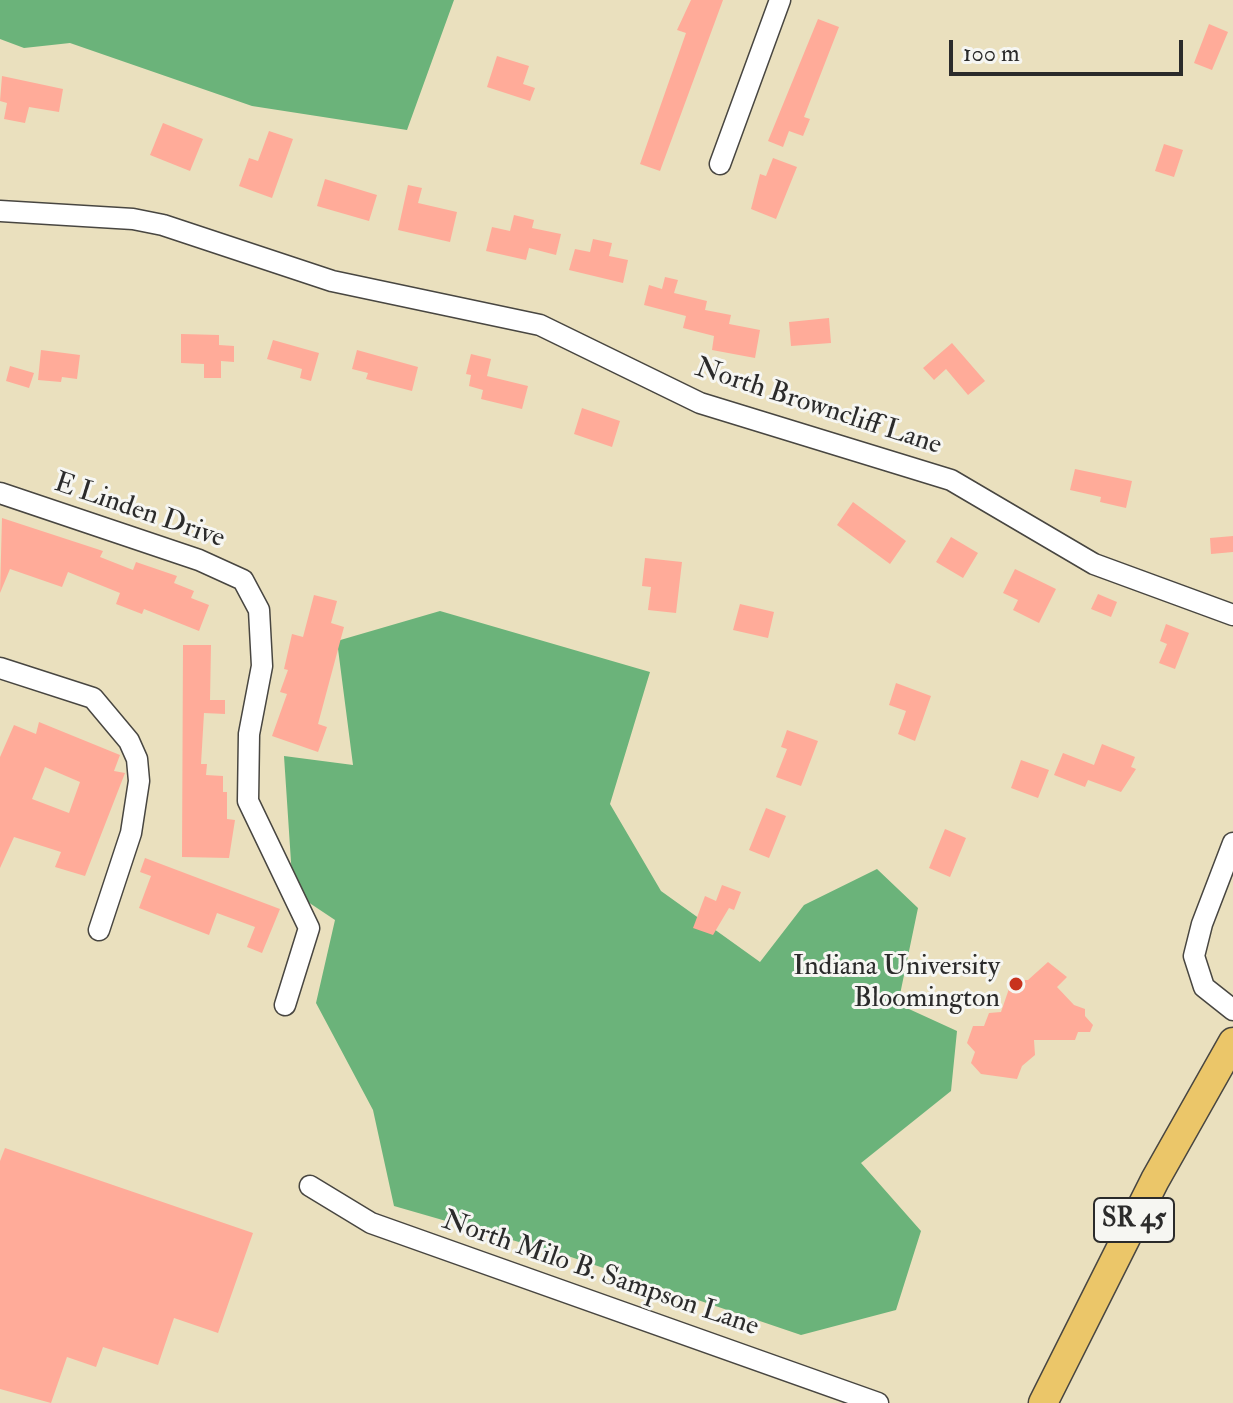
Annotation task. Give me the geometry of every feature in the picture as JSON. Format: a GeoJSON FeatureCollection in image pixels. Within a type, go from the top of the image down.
{"type":"FeatureCollection","features":[{"type":"Feature","properties":{"kind":"highway","name":"SR 45"},"geometry":{"type":"LineString","coordinates":[[1043,1403],[1123,1240],[1233,1042]]}},
{"type":"Feature","properties":{"kind":"street"},"geometry":{"type":"LineString","coordinates":[[720,164],[780,0]]}},
{"type":"Feature","properties":{"kind":"street","name":"North Browncliff Lane"},"geometry":{"type":"LineString","coordinates":[[0,211],[133,219],[163,225],[332,281],[540,325],[700,403],[951,480],[1094,564],[1233,615]]}},
{"type":"Feature","properties":{"kind":"street","name":"E Linden Drive"},"geometry":{"type":"LineString","coordinates":[[0,493],[199,560],[243,580],[259,610],[262,666],[249,734],[248,801],[309,928],[285,1005]]}},
{"type":"Feature","properties":{"kind":"street"},"geometry":{"type":"LineString","coordinates":[[0,668],[93,698],[129,741],[137,759],[138,792],[131,833],[99,930]]}},
{"type":"Feature","properties":{"kind":"street"},"geometry":{"type":"LineString","coordinates":[[1233,843],[1202,924],[1194,956],[1197,976],[1204,987],[1233,1010]]}},
{"type":"Feature","properties":{"kind":"street","name":"North Milo B. Sampson Lane"},"geometry":{"type":"LineString","coordinates":[[310,1186],[373,1224],[878,1403]]}},
{"type":"Feature","properties":{"kind":"green space"},"geometry":{"type":"Polygon","coordinates":[[[0,0],[454,0],[407,130],[252,106],[70,43],[24,48],[0,39],[0,0]]]}},
{"type":"Feature","properties":{"kind":"green space"},"geometry":{"type":"Polygon","coordinates":[[[440,611],[650,672],[610,804],[661,891],[760,962],[804,905],[877,869],[918,908],[898,1004],[957,1031],[951,1091],[861,1163],[921,1231],[896,1310],[801,1335],[571,1257],[394,1206],[373,1110],[316,1003],[335,920],[293,892],[284,756],[353,765],[337,641],[440,611]]]}},
{"type":"Feature","properties":{"kind":"building"},"geometry":{"type":"Polygon","coordinates":[[[691,0],[723,0],[660,171],[640,164],[686,33],[677,30],[691,0]]]}},
{"type":"Feature","properties":{"kind":"building"},"geometry":{"type":"Polygon","coordinates":[[[818,19],[839,27],[804,117],[810,119],[803,136],[789,131],[783,147],[768,141],[818,19]]]}},
{"type":"Feature","properties":{"kind":"building"},"geometry":{"type":"Polygon","coordinates":[[[1209,24],[1228,32],[1212,70],[1194,63],[1209,24]]]}},
{"type":"Feature","properties":{"kind":"building"},"geometry":{"type":"Polygon","coordinates":[[[497,56],[529,66],[523,84],[535,88],[530,101],[487,87],[497,56]]]}},
{"type":"Feature","properties":{"kind":"building"},"geometry":{"type":"Polygon","coordinates":[[[2,76],[63,89],[59,112],[29,107],[25,123],[4,119],[7,103],[0,101],[2,76]]]}},
{"type":"Feature","properties":{"kind":"building"},"geometry":{"type":"Polygon","coordinates":[[[163,123],[203,139],[190,171],[150,155],[163,123]]]}},
{"type":"Feature","properties":{"kind":"building"},"geometry":{"type":"Polygon","coordinates":[[[269,131],[293,139],[272,198],[239,186],[249,158],[258,161],[269,131]]]}},
{"type":"Feature","properties":{"kind":"building"},"geometry":{"type":"Polygon","coordinates":[[[1164,144],[1183,150],[1174,177],[1155,171],[1164,144]]]}},
{"type":"Feature","properties":{"kind":"building"},"geometry":{"type":"Polygon","coordinates":[[[773,158],[797,167],[776,219],[751,209],[760,174],[766,176],[773,158]]]}},
{"type":"Feature","properties":{"kind":"building"},"geometry":{"type":"Polygon","coordinates":[[[325,179],[377,195],[369,221],[317,206],[325,179]]]}},
{"type":"Feature","properties":{"kind":"building"},"geometry":{"type":"Polygon","coordinates":[[[408,185],[422,188],[418,203],[457,212],[450,242],[398,230],[408,185]]]}},
{"type":"Feature","properties":{"kind":"building"},"geometry":{"type":"Polygon","coordinates":[[[514,215],[534,220],[532,228],[561,234],[556,255],[529,248],[526,260],[486,251],[492,227],[510,231],[514,215]]]}},
{"type":"Feature","properties":{"kind":"building"},"geometry":{"type":"Polygon","coordinates":[[[593,239],[612,243],[609,256],[628,260],[623,283],[569,270],[575,249],[590,252],[593,239]]]}},
{"type":"Feature","properties":{"kind":"building"},"geometry":{"type":"Polygon","coordinates":[[[665,277],[678,280],[674,293],[707,301],[705,310],[731,315],[729,324],[760,330],[755,358],[712,350],[714,336],[683,328],[686,316],[644,305],[649,285],[662,289],[665,277]]]}},
{"type":"Feature","properties":{"kind":"building"},"geometry":{"type":"Polygon","coordinates":[[[829,318],[831,343],[791,346],[789,322],[829,318]]]}},
{"type":"Feature","properties":{"kind":"building"},"geometry":{"type":"Polygon","coordinates":[[[181,334],[219,335],[219,345],[234,346],[234,362],[221,361],[221,378],[204,378],[204,364],[181,363],[181,334]]]}},
{"type":"Feature","properties":{"kind":"building"},"geometry":{"type":"Polygon","coordinates":[[[273,340],[319,353],[311,381],[300,378],[302,369],[267,359],[273,340]]]}},
{"type":"Feature","properties":{"kind":"building"},"geometry":{"type":"Polygon","coordinates":[[[952,343],[985,381],[968,395],[946,369],[934,380],[923,368],[952,343]]]}},
{"type":"Feature","properties":{"kind":"building"},"geometry":{"type":"Polygon","coordinates":[[[41,350],[80,355],[77,379],[62,377],[61,382],[38,380],[41,350]]]}},
{"type":"Feature","properties":{"kind":"building"},"geometry":{"type":"Polygon","coordinates":[[[357,350],[418,367],[412,391],[366,379],[368,373],[352,369],[357,350]]]}},
{"type":"Feature","properties":{"kind":"building"},"geometry":{"type":"Polygon","coordinates":[[[471,354],[491,359],[487,376],[528,386],[522,409],[481,399],[483,390],[469,386],[471,375],[466,374],[471,354]]]}},
{"type":"Feature","properties":{"kind":"building"},"geometry":{"type":"Polygon","coordinates":[[[10,366],[34,373],[29,388],[6,381],[10,366]]]}},
{"type":"Feature","properties":{"kind":"building"},"geometry":{"type":"Polygon","coordinates":[[[582,408],[620,421],[612,447],[574,434],[582,408]]]}},
{"type":"Feature","properties":{"kind":"building"},"geometry":{"type":"Polygon","coordinates":[[[1075,469],[1132,481],[1126,508],[1100,502],[1101,497],[1070,490],[1075,469]]]}},
{"type":"Feature","properties":{"kind":"building"},"geometry":{"type":"Polygon","coordinates":[[[853,502],[906,541],[890,564],[837,525],[853,502]]]}},
{"type":"Feature","properties":{"kind":"building"},"geometry":{"type":"Polygon","coordinates":[[[2,518],[103,551],[100,557],[133,570],[136,562],[177,576],[174,583],[194,591],[191,598],[209,605],[199,631],[144,609],[142,614],[116,604],[120,593],[68,572],[62,587],[10,569],[0,593],[2,518]]]}},
{"type":"Feature","properties":{"kind":"building"},"geometry":{"type":"Polygon","coordinates":[[[1233,536],[1233,552],[1211,554],[1210,538],[1233,536]]]}},
{"type":"Feature","properties":{"kind":"building"},"geometry":{"type":"Polygon","coordinates":[[[951,537],[978,553],[963,578],[936,562],[951,537]]]}},
{"type":"Feature","properties":{"kind":"building"},"geometry":{"type":"Polygon","coordinates":[[[645,558],[682,562],[676,613],[648,610],[651,587],[642,586],[645,558]]]}},
{"type":"Feature","properties":{"kind":"building"},"geometry":{"type":"Polygon","coordinates":[[[1015,569],[1056,589],[1039,623],[1013,610],[1018,600],[1003,593],[1015,569]]]}},
{"type":"Feature","properties":{"kind":"building"},"geometry":{"type":"Polygon","coordinates":[[[1098,594],[1117,602],[1111,617],[1091,609],[1098,594]]]}},
{"type":"Feature","properties":{"kind":"building"},"geometry":{"type":"Polygon","coordinates":[[[314,595],[337,601],[331,623],[344,627],[318,724],[327,727],[318,752],[272,736],[287,694],[280,692],[288,670],[284,669],[292,634],[303,637],[314,595]]]}},
{"type":"Feature","properties":{"kind":"building"},"geometry":{"type":"Polygon","coordinates":[[[740,604],[774,612],[768,638],[733,630],[740,604]]]}},
{"type":"Feature","properties":{"kind":"building"},"geometry":{"type":"Polygon","coordinates":[[[1166,624],[1189,633],[1175,669],[1159,663],[1167,644],[1160,641],[1166,624]]]}},
{"type":"Feature","properties":{"kind":"building"},"geometry":{"type":"Polygon","coordinates":[[[183,645],[211,645],[210,700],[225,700],[225,714],[204,713],[201,764],[207,764],[206,775],[223,776],[223,792],[227,792],[227,819],[235,820],[229,858],[182,857],[183,645]]]}},
{"type":"Feature","properties":{"kind":"building"},"geometry":{"type":"Polygon","coordinates":[[[896,683],[931,696],[915,741],[898,734],[906,711],[889,705],[896,683]]]}},
{"type":"Feature","properties":{"kind":"building"},"geometry":{"type":"Polygon","coordinates":[[[39,722],[120,755],[114,771],[125,773],[85,876],[55,867],[61,852],[14,837],[0,868],[0,757],[14,725],[36,734],[39,722]],[[45,767],[32,799],[69,813],[80,782],[45,767]]]}},
{"type":"Feature","properties":{"kind":"building"},"geometry":{"type":"Polygon","coordinates":[[[787,730],[818,741],[801,786],[776,777],[787,749],[781,747],[787,730]]]}},
{"type":"Feature","properties":{"kind":"building"},"geometry":{"type":"Polygon","coordinates":[[[1102,744],[1135,757],[1131,767],[1136,769],[1121,792],[1088,780],[1085,787],[1054,775],[1063,753],[1094,765],[1102,744]]]}},
{"type":"Feature","properties":{"kind":"building"},"geometry":{"type":"Polygon","coordinates":[[[1021,760],[1049,770],[1038,798],[1011,788],[1021,760]]]}},
{"type":"Feature","properties":{"kind":"building"},"geometry":{"type":"Polygon","coordinates":[[[766,808],[786,816],[769,858],[749,850],[766,808]]]}},
{"type":"Feature","properties":{"kind":"building"},"geometry":{"type":"Polygon","coordinates":[[[945,829],[966,838],[950,877],[929,868],[945,829]]]}},
{"type":"Feature","properties":{"kind":"building"},"geometry":{"type":"Polygon","coordinates":[[[145,858],[280,909],[262,953],[247,947],[255,927],[217,913],[209,935],[139,908],[151,876],[140,872],[145,858]]]}},
{"type":"Feature","properties":{"kind":"building"},"geometry":{"type":"Polygon","coordinates":[[[722,885],[741,892],[734,910],[729,908],[713,935],[693,928],[705,896],[716,901],[722,885]]]}},
{"type":"Feature","properties":{"kind":"building"},"geometry":{"type":"Polygon","coordinates":[[[1048,962],[1067,977],[1057,987],[1074,1005],[1085,1009],[1085,1016],[1093,1025],[1090,1032],[1078,1032],[1075,1040],[1034,1040],[1035,1055],[1022,1066],[1017,1079],[981,1074],[971,1063],[975,1052],[967,1043],[973,1026],[984,1026],[989,1013],[1001,1012],[1012,980],[1028,980],[1048,962]]]}},
{"type":"Feature","properties":{"kind":"building"},"geometry":{"type":"Polygon","coordinates":[[[5,1148],[253,1233],[218,1333],[174,1318],[158,1365],[103,1347],[96,1367],[67,1357],[51,1403],[0,1389],[0,1161],[5,1148]]]}},
{"type":"Feature","properties":{"kind":"place","name":"Indiana University Bloomington"},"geometry":{"type":"Point","coordinates":[1016,984]}}]}
